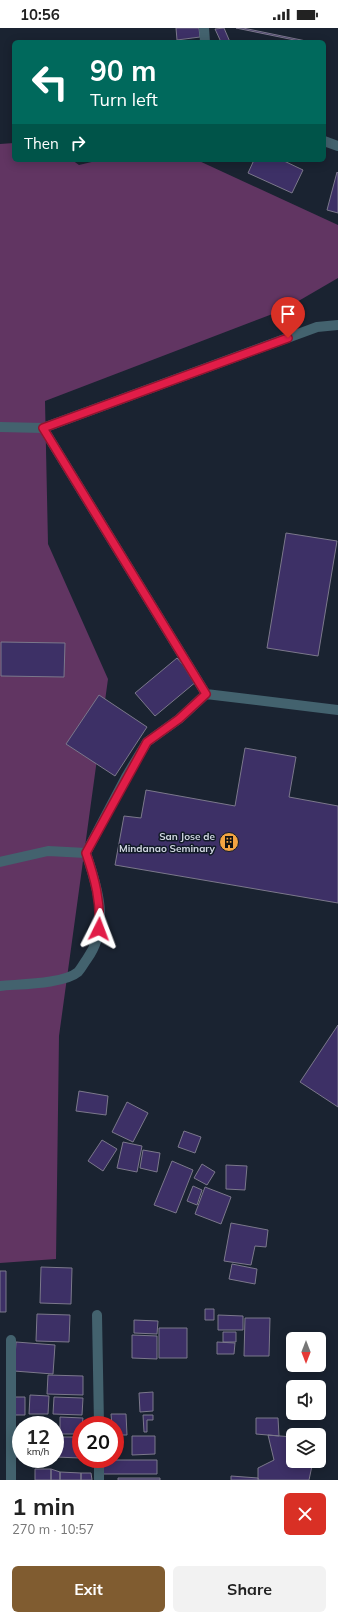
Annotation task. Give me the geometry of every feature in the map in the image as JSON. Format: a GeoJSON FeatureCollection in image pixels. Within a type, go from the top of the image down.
{"type":"FeatureCollection","features":[{"type":"Feature","properties":{"kind":"street"},"geometry":{"type":"LineString","coordinates":[[204,28],[205,40]]}},
{"type":"Feature","properties":{"kind":"street"},"geometry":{"type":"LineString","coordinates":[[326,141],[338,146]]}},
{"type":"Feature","properties":{"kind":"street"},"geometry":{"type":"LineString","coordinates":[[0,427],[43,428],[317,327],[338,325]]}},
{"type":"Feature","properties":{"kind":"street"},"geometry":{"type":"LineString","coordinates":[[43,428],[206,694]]}},
{"type":"Feature","properties":{"kind":"street"},"geometry":{"type":"LineString","coordinates":[[0,986],[57,981],[78,972],[93,951],[99,929],[100,912],[97,886],[86,853],[147,742],[179,719],[206,694],[338,710]]}},
{"type":"Feature","properties":{"kind":"street"},"geometry":{"type":"LineString","coordinates":[[0,862],[48,851],[86,853]]}},
{"type":"Feature","properties":{"kind":"street"},"geometry":{"type":"LineString","coordinates":[[97,1315],[98,1416]]}},
{"type":"Feature","properties":{"kind":"street"},"geometry":{"type":"LineString","coordinates":[[11,1340],[11,1480]]}},
{"type":"Feature","properties":{"kind":"street"},"geometry":{"type":"LineString","coordinates":[[99,1468],[99,1480]]}},
{"type":"Feature","properties":{"kind":"shaded area"},"geometry":{"type":"Polygon","coordinates":[[[12,143],[12,162],[75,162],[79,165],[92,162],[201,162],[338,225],[338,278],[283,310],[45,401],[48,544],[108,679],[59,1036],[56,1259],[0,1263],[0,144],[12,143]]]}},
{"type":"Feature","properties":{"kind":"building"},"geometry":{"type":"Polygon","coordinates":[[[176,28],[199,28],[200,37],[177,40],[176,28]]]}},
{"type":"Feature","properties":{"kind":"building"},"geometry":{"type":"Polygon","coordinates":[[[224,28],[229,40],[220,40],[215,29],[224,28]]]}},
{"type":"Feature","properties":{"kind":"building"},"geometry":{"type":"Polygon","coordinates":[[[236,28],[243,28],[301,40],[294,40],[236,28]]]}},
{"type":"Feature","properties":{"kind":"building"},"geometry":{"type":"Polygon","coordinates":[[[253,162],[286,162],[303,170],[292,193],[248,173],[253,162]]]}},
{"type":"Feature","properties":{"kind":"building"},"geometry":{"type":"Polygon","coordinates":[[[337,172],[338,173],[338,213],[327,210],[337,172]]]}},
{"type":"Feature","properties":{"kind":"building"},"geometry":{"type":"Polygon","coordinates":[[[286,533],[337,541],[318,656],[267,648],[286,533]]]}},
{"type":"Feature","properties":{"kind":"building"},"geometry":{"type":"Polygon","coordinates":[[[1,642],[65,643],[64,677],[1,676],[1,642]]]}},
{"type":"Feature","properties":{"kind":"building"},"geometry":{"type":"Polygon","coordinates":[[[177,658],[197,681],[155,716],[135,693],[177,658]]]}},
{"type":"Feature","properties":{"kind":"building"},"geometry":{"type":"Polygon","coordinates":[[[99,695],[147,727],[115,776],[66,744],[99,695]]]}},
{"type":"Feature","properties":{"kind":"building","name":"San Jose de Mindanao Seminary"},"geometry":{"type":"Polygon","coordinates":[[[245,748],[296,757],[289,797],[338,806],[338,903],[115,865],[124,816],[141,818],[146,790],[235,806],[245,748]]]}},
{"type":"Feature","properties":{"kind":"building"},"geometry":{"type":"Polygon","coordinates":[[[338,1025],[338,1107],[300,1082],[338,1025]]]}},
{"type":"Feature","properties":{"kind":"building"},"geometry":{"type":"Polygon","coordinates":[[[79,1091],[108,1096],[106,1115],[76,1111],[79,1091]]]}},
{"type":"Feature","properties":{"kind":"building"},"geometry":{"type":"Polygon","coordinates":[[[127,1102],[148,1113],[133,1142],[112,1132],[127,1102]]]}},
{"type":"Feature","properties":{"kind":"building"},"geometry":{"type":"Polygon","coordinates":[[[184,1131],[201,1137],[195,1153],[178,1147],[184,1131]]]}},
{"type":"Feature","properties":{"kind":"building"},"geometry":{"type":"Polygon","coordinates":[[[102,1140],[117,1149],[103,1171],[88,1161],[102,1140]]]}},
{"type":"Feature","properties":{"kind":"building"},"geometry":{"type":"Polygon","coordinates":[[[123,1142],[142,1146],[137,1172],[117,1168],[123,1142]]]}},
{"type":"Feature","properties":{"kind":"building"},"geometry":{"type":"Polygon","coordinates":[[[143,1150],[160,1153],[157,1172],[140,1168],[143,1150]]]}},
{"type":"Feature","properties":{"kind":"building"},"geometry":{"type":"Polygon","coordinates":[[[172,1161],[193,1170],[176,1213],[154,1205],[172,1161]]]}},
{"type":"Feature","properties":{"kind":"building"},"geometry":{"type":"Polygon","coordinates":[[[202,1164],[215,1172],[207,1185],[194,1178],[202,1164]]]}},
{"type":"Feature","properties":{"kind":"building"},"geometry":{"type":"Polygon","coordinates":[[[226,1165],[247,1166],[245,1190],[226,1189],[226,1165]]]}},
{"type":"Feature","properties":{"kind":"building"},"geometry":{"type":"Polygon","coordinates":[[[193,1186],[202,1190],[197,1205],[187,1201],[193,1186]]]}},
{"type":"Feature","properties":{"kind":"building"},"geometry":{"type":"Polygon","coordinates":[[[205,1187],[231,1197],[221,1224],[195,1214],[205,1187]]]}},
{"type":"Feature","properties":{"kind":"building"},"geometry":{"type":"Polygon","coordinates":[[[231,1223],[268,1230],[266,1247],[255,1246],[251,1265],[224,1261],[231,1223]]]}},
{"type":"Feature","properties":{"kind":"building"},"geometry":{"type":"Polygon","coordinates":[[[232,1264],[257,1269],[255,1284],[229,1279],[232,1264]]]}},
{"type":"Feature","properties":{"kind":"building"},"geometry":{"type":"Polygon","coordinates":[[[41,1267],[72,1268],[71,1304],[40,1303],[41,1267]]]}},
{"type":"Feature","properties":{"kind":"building"},"geometry":{"type":"Polygon","coordinates":[[[0,1271],[6,1271],[6,1312],[0,1312],[0,1271]]]}},
{"type":"Feature","properties":{"kind":"building"},"geometry":{"type":"Polygon","coordinates":[[[205,1309],[214,1309],[214,1320],[205,1320],[205,1309]]]}},
{"type":"Feature","properties":{"kind":"building"},"geometry":{"type":"Polygon","coordinates":[[[37,1314],[70,1315],[69,1342],[36,1341],[37,1314]]]}},
{"type":"Feature","properties":{"kind":"building"},"geometry":{"type":"Polygon","coordinates":[[[218,1315],[243,1316],[243,1330],[218,1330],[218,1315]]]}},
{"type":"Feature","properties":{"kind":"building"},"geometry":{"type":"Polygon","coordinates":[[[245,1318],[270,1318],[269,1356],[244,1356],[245,1318]]]}},
{"type":"Feature","properties":{"kind":"building"},"geometry":{"type":"Polygon","coordinates":[[[134,1320],[158,1321],[157,1334],[134,1333],[134,1320]]]}},
{"type":"Feature","properties":{"kind":"building"},"geometry":{"type":"Polygon","coordinates":[[[159,1328],[187,1328],[187,1358],[159,1358],[159,1328]]]}},
{"type":"Feature","properties":{"kind":"building"},"geometry":{"type":"Polygon","coordinates":[[[223,1332],[236,1332],[236,1342],[223,1342],[223,1332]]]}},
{"type":"Feature","properties":{"kind":"building"},"geometry":{"type":"Polygon","coordinates":[[[132,1335],[157,1336],[157,1359],[132,1358],[132,1335]]]}},
{"type":"Feature","properties":{"kind":"building"},"geometry":{"type":"Polygon","coordinates":[[[16,1342],[55,1345],[53,1374],[14,1371],[16,1342]]]}},
{"type":"Feature","properties":{"kind":"building"},"geometry":{"type":"Polygon","coordinates":[[[217,1342],[235,1343],[234,1354],[217,1354],[217,1342]]]}},
{"type":"Feature","properties":{"kind":"building"},"geometry":{"type":"Polygon","coordinates":[[[48,1375],[83,1376],[83,1395],[47,1394],[48,1375]]]}},
{"type":"Feature","properties":{"kind":"building"},"geometry":{"type":"Polygon","coordinates":[[[153,1392],[153,1411],[140,1412],[139,1393],[153,1392]]]}},
{"type":"Feature","properties":{"kind":"building"},"geometry":{"type":"Polygon","coordinates":[[[30,1395],[49,1396],[48,1414],[29,1414],[30,1395]]]}},
{"type":"Feature","properties":{"kind":"building"},"geometry":{"type":"Polygon","coordinates":[[[12,1397],[25,1397],[25,1415],[12,1415],[12,1397]]]}},
{"type":"Feature","properties":{"kind":"building"},"geometry":{"type":"Polygon","coordinates":[[[54,1397],[83,1398],[82,1415],[53,1414],[54,1397]]]}},
{"type":"Feature","properties":{"kind":"building"},"geometry":{"type":"Polygon","coordinates":[[[111,1414],[126,1414],[127,1435],[124,1435],[124,1416],[111,1416],[111,1414]]]}},
{"type":"Feature","properties":{"kind":"building"},"geometry":{"type":"Polygon","coordinates":[[[143,1415],[153,1415],[153,1420],[147,1420],[147,1432],[144,1432],[143,1415]]]}},
{"type":"Feature","properties":{"kind":"building"},"geometry":{"type":"Polygon","coordinates":[[[64,1417],[72,1418],[72,1434],[64,1434],[64,1417]]]}},
{"type":"Feature","properties":{"kind":"building"},"geometry":{"type":"Polygon","coordinates":[[[256,1418],[278,1418],[279,1436],[256,1434],[256,1418]]]}},
{"type":"Feature","properties":{"kind":"building"},"geometry":{"type":"Polygon","coordinates":[[[268,1435],[286,1436],[286,1468],[312,1468],[309,1480],[258,1480],[258,1468],[274,1460],[268,1435]]]}},
{"type":"Feature","properties":{"kind":"building"},"geometry":{"type":"Polygon","coordinates":[[[132,1436],[155,1436],[155,1454],[132,1455],[132,1436]]]}},
{"type":"Feature","properties":{"kind":"building"},"geometry":{"type":"Polygon","coordinates":[[[64,1437],[72,1437],[72,1458],[64,1457],[64,1437]]]}},
{"type":"Feature","properties":{"kind":"building"},"geometry":{"type":"Polygon","coordinates":[[[124,1460],[157,1460],[157,1474],[103,1474],[103,1468],[124,1468],[124,1460]]]}},
{"type":"Feature","properties":{"kind":"building"},"geometry":{"type":"Polygon","coordinates":[[[35,1469],[51,1469],[51,1480],[35,1480],[35,1469]]]}},
{"type":"Feature","properties":{"kind":"building"},"geometry":{"type":"Polygon","coordinates":[[[51,1469],[60,1472],[60,1480],[51,1480],[51,1469]]]}},
{"type":"Feature","properties":{"kind":"building"},"geometry":{"type":"Polygon","coordinates":[[[60,1472],[81,1473],[81,1480],[60,1480],[60,1472]]]}},
{"type":"Feature","properties":{"kind":"building"},"geometry":{"type":"Polygon","coordinates":[[[81,1473],[91,1473],[92,1480],[81,1480],[81,1473]]]}},
{"type":"Feature","properties":{"kind":"building"},"geometry":{"type":"Polygon","coordinates":[[[231,1476],[258,1478],[259,1480],[231,1480],[231,1476]]]}},
{"type":"Feature","properties":{"kind":"building"},"geometry":{"type":"Polygon","coordinates":[[[118,1478],[160,1478],[160,1480],[118,1480],[118,1478]]]}},
{"type":"Feature","properties":{"kind":"place","name":"San Jose de Mindanao Seminary"},"geometry":{"type":"Point","coordinates":[229,842]}},
{"type":"Feature","properties":{"kind":"route"},"geometry":{"type":"LineString","coordinates":[[99,929],[100,912],[97,886],[86,853],[126,777],[147,742],[179,719],[206,694],[43,428],[288,338]]}}]}
